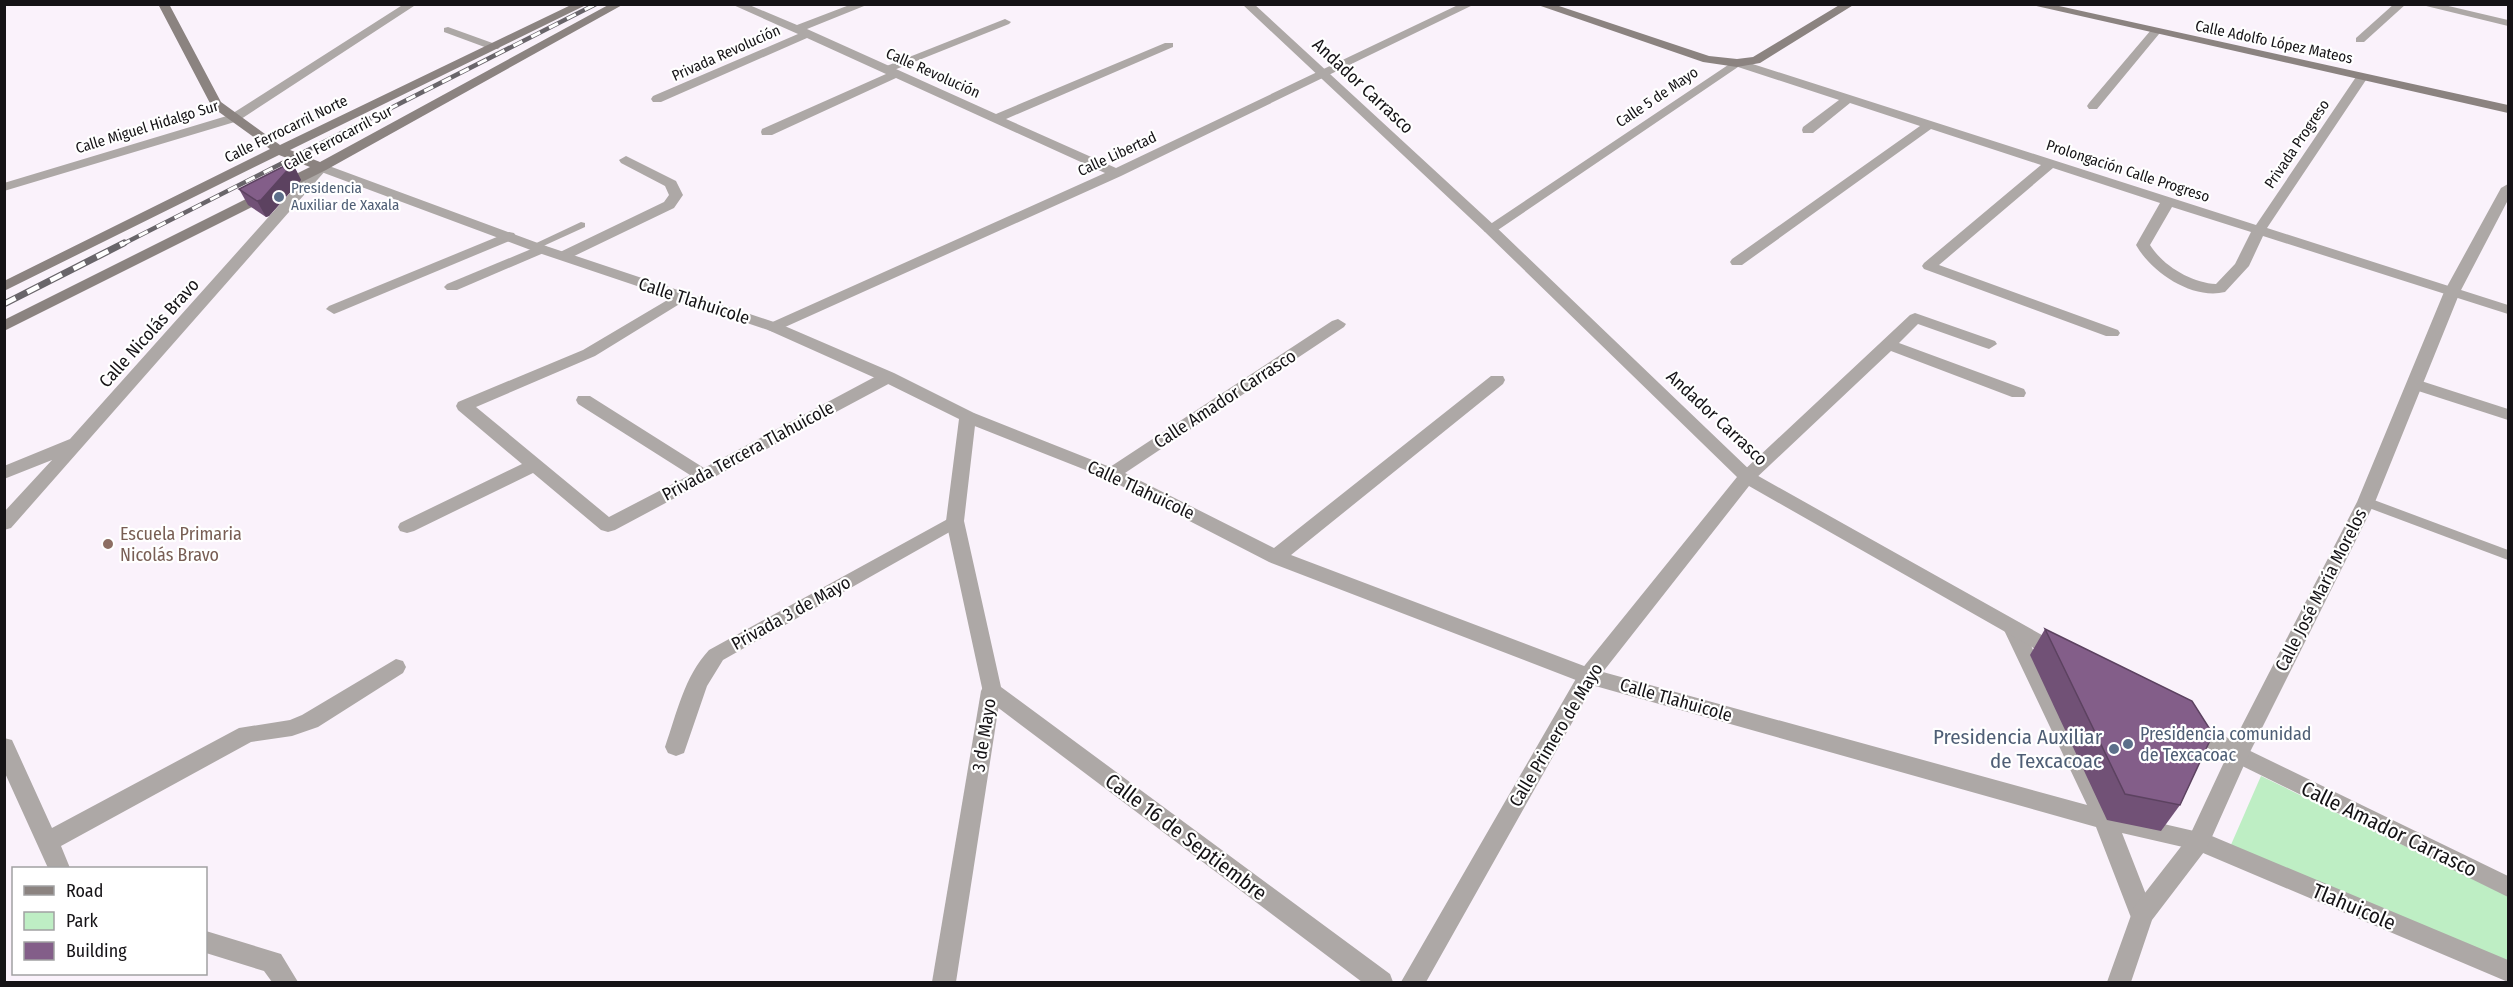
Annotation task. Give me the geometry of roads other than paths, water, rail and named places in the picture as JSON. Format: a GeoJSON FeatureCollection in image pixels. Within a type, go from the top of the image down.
{"type":"FeatureCollection","features":[{"type":"Feature","properties":{"kind":"main road","name":"Calle Tlahuicole"},"geometry":{"type":"LineString","coordinates":[[163,4],[216,104],[279,150],[321,166]]}},
{"type":"Feature","properties":{"kind":"main road","name":"Calle Ferrocarril Norte"},"geometry":{"type":"LineString","coordinates":[[4,287],[279,150],[584,4]]}},
{"type":"Feature","properties":{"kind":"main road","name":"Calle Ferrocarril Sur"},"geometry":{"type":"LineString","coordinates":[[4,326],[321,166],[619,4]]}},
{"type":"Feature","properties":{"kind":"main road"},"geometry":{"type":"LineString","coordinates":[[1540,4],[1707,58],[1737,63]]}},
{"type":"Feature","properties":{"kind":"main road","name":"Calle 5 de Mayo"},"geometry":{"type":"LineString","coordinates":[[1737,63],[1756,60],[1850,4]]}},
{"type":"Feature","properties":{"kind":"main road","name":"Calle Adolfo López Mateos"},"geometry":{"type":"LineString","coordinates":[[2033,4],[2508,109]]}},
{"type":"Feature","properties":{"kind":"street","name":"Calle Miguel Hidalgo Sur"},"geometry":{"type":"LineString","coordinates":[[4,187],[234,118],[412,4]]}},
{"type":"Feature","properties":{"kind":"street","name":"Calle Revolución"},"geometry":{"type":"LineString","coordinates":[[736,4],[1116,173]]}},
{"type":"Feature","properties":{"kind":"street","name":"Privada Revolución"},"geometry":{"type":"LineString","coordinates":[[657,99],[864,4]]}},
{"type":"Feature","properties":{"kind":"street","name":"Andador Carrasco"},"geometry":{"type":"LineString","coordinates":[[1247,4],[1490,229],[1747,477],[2074,662]]}},
{"type":"Feature","properties":{"kind":"street","name":"Calle Libertad"},"geometry":{"type":"LineString","coordinates":[[774,327],[1116,173],[1470,4]]}},
{"type":"Feature","properties":{"kind":"street"},"geometry":{"type":"LineString","coordinates":[[2360,40],[2401,4]]}},
{"type":"Feature","properties":{"kind":"street"},"geometry":{"type":"LineString","coordinates":[[2423,4],[2508,23]]}},
{"type":"Feature","properties":{"kind":"street"},"geometry":{"type":"LineString","coordinates":[[767,132],[890,71],[1005,22]]}},
{"type":"Feature","properties":{"kind":"street"},"geometry":{"type":"LineString","coordinates":[[448,30],[494,47]]}},
{"type":"Feature","properties":{"kind":"street"},"geometry":{"type":"LineString","coordinates":[[2093,106],[2155,32]]}},
{"type":"Feature","properties":{"kind":"street"},"geometry":{"type":"LineString","coordinates":[[995,119],[1169,45]]}},
{"type":"Feature","properties":{"kind":"street","name":"Prolongación Calle Progreso"},"geometry":{"type":"LineString","coordinates":[[1737,63],[2508,310]]}},
{"type":"Feature","properties":{"kind":"street","name":"Calle 5 de Mayo"},"geometry":{"type":"LineString","coordinates":[[1490,229],[1737,63]]}},
{"type":"Feature","properties":{"kind":"street","name":"Privada Progreso"},"geometry":{"type":"LineString","coordinates":[[2168,201],[2143,245],[2146,253],[2156,264],[2200,287],[2220,289],[2242,266],[2259,230],[2362,77]]}},
{"type":"Feature","properties":{"kind":"street"},"geometry":{"type":"LineString","coordinates":[[1808,130],[1847,99]]}},
{"type":"Feature","properties":{"kind":"street"},"geometry":{"type":"LineString","coordinates":[[1737,262],[1929,125]]}},
{"type":"Feature","properties":{"kind":"street"},"geometry":{"type":"LineString","coordinates":[[563,256],[669,205],[676,195],[671,184],[626,160]]}},
{"type":"Feature","properties":{"kind":"street"},"geometry":{"type":"LineString","coordinates":[[2050,164],[1929,266],[2112,333]]}},
{"type":"Feature","properties":{"kind":"street","name":"Calle Tlahuicole"},"geometry":{"type":"LineString","coordinates":[[321,166],[538,248],[774,327],[888,377],[968,417],[1112,474],[1276,557],[1588,675],[2112,813],[2127,826],[2199,842]]}},
{"type":"Feature","properties":{"kind":"street","name":"Calle Nicolás Bravo"},"geometry":{"type":"LineString","coordinates":[[4,524],[321,166]]}},
{"type":"Feature","properties":{"kind":"street","name":"Calle José María Morelos"},"geometry":{"type":"LineString","coordinates":[[2119,982],[2142,915],[2199,842],[2238,754],[2366,502],[2452,292],[2508,188]]}},
{"type":"Feature","properties":{"kind":"street"},"geometry":{"type":"LineString","coordinates":[[334,309],[509,236]]}},
{"type":"Feature","properties":{"kind":"street"},"geometry":{"type":"LineString","coordinates":[[452,287],[538,248]]}},
{"type":"Feature","properties":{"kind":"street"},"geometry":{"type":"LineString","coordinates":[[407,527],[534,465],[464,406],[589,353],[681,297]]}},
{"type":"Feature","properties":{"kind":"street","name":"Calle Primero de Mayo"},"geometry":{"type":"LineString","coordinates":[[1413,982],[1588,675],[1747,477],[1915,318],[1989,344]]}},
{"type":"Feature","properties":{"kind":"street","name":"Calle Amador Carrasco"},"geometry":{"type":"LineString","coordinates":[[1112,474],[1338,324]]}},
{"type":"Feature","properties":{"kind":"street"},"geometry":{"type":"LineString","coordinates":[[1889,345],[2018,393]]}},
{"type":"Feature","properties":{"kind":"street","name":"Privada Tercera Tlahuicole"},"geometry":{"type":"LineString","coordinates":[[534,465],[608,526],[888,377]]}},
{"type":"Feature","properties":{"kind":"street"},"geometry":{"type":"LineString","coordinates":[[1276,557],[1497,380]]}},
{"type":"Feature","properties":{"kind":"street"},"geometry":{"type":"LineString","coordinates":[[2415,384],[2508,415]]}},
{"type":"Feature","properties":{"kind":"street"},"geometry":{"type":"LineString","coordinates":[[585,400],[703,475]]}},
{"type":"Feature","properties":{"kind":"street","name":"3 de Mayo"},"geometry":{"type":"LineString","coordinates":[[944,982],[991,691],[955,521],[968,417]]}},
{"type":"Feature","properties":{"kind":"street"},"geometry":{"type":"LineString","coordinates":[[4,473],[78,442]]}},
{"type":"Feature","properties":{"kind":"street","name":"Privada 3 de Mayo"},"geometry":{"type":"LineString","coordinates":[[676,747],[700,678],[707,663],[716,655],[955,521]]}},
{"type":"Feature","properties":{"kind":"street"},"geometry":{"type":"LineString","coordinates":[[2013,628],[2112,813],[2142,915]]}},
{"type":"Feature","properties":{"kind":"street"},"geometry":{"type":"LineString","coordinates":[[47,842],[248,734],[292,728],[310,721],[396,667]]}},
{"type":"Feature","properties":{"kind":"street","name":"Calle 16 de Septiembre"},"geometry":{"type":"LineString","coordinates":[[991,691],[1381,982]]}},
{"type":"Feature","properties":{"kind":"street"},"geometry":{"type":"LineString","coordinates":[[2177,720],[2238,754]]}},
{"type":"Feature","properties":{"kind":"street"},"geometry":{"type":"LineString","coordinates":[[4,746],[59,867]]}},
{"type":"Feature","properties":{"kind":"street","name":"Calle Amador Carrasco"},"geometry":{"type":"LineString","coordinates":[[2238,754],[2508,887]]}},
{"type":"Feature","properties":{"kind":"street","name":"Tlahuicole"},"geometry":{"type":"LineString","coordinates":[[2199,842],[2508,972]]}},
{"type":"Feature","properties":{"kind":"street"},"geometry":{"type":"LineString","coordinates":[[207,942],[272,962],[286,982]]}},
{"type":"Feature","properties":{"kind":"lane"},"geometry":{"type":"LineString","coordinates":[[538,248],[581,225]]}},
{"type":"Feature","properties":{"kind":"lane"},"geometry":{"type":"LineString","coordinates":[[2366,502],[2508,555]]}},
{"type":"Feature","properties":{"kind":"railway"},"geometry":{"type":"LineString","coordinates":[[121,245],[596,4]]}},
{"type":"Feature","properties":{"kind":"railway"},"geometry":{"type":"LineString","coordinates":[[4,304],[124,243]]}},
{"type":"Feature","properties":{"kind":"place","name":"Presidencia Auxiliar de Xaxala"},"geometry":{"type":"Point","coordinates":[279,197]}},
{"type":"Feature","properties":{"kind":"place","name":"Escuela Primaria Nicolás Bravo"},"geometry":{"type":"Point","coordinates":[108,544]}},
{"type":"Feature","properties":{"kind":"place","name":"Presidencia comunidad de Texcacoac"},"geometry":{"type":"Point","coordinates":[2128,744]}},
{"type":"Feature","properties":{"kind":"place","name":"Presidencia Auxiliar de Texcacoac"},"geometry":{"type":"Point","coordinates":[2114,749]}}]}
